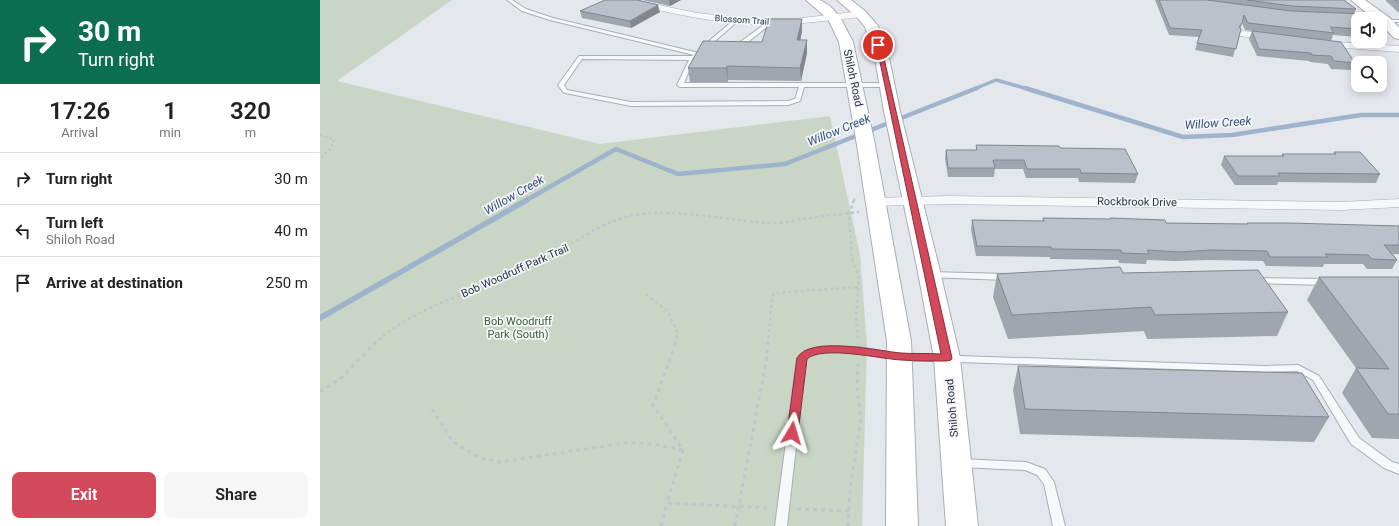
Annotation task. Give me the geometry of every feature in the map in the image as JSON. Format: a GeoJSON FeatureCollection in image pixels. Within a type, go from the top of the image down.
{"type":"FeatureCollection","features":[{"type":"Feature","properties":{"kind":"main road","name":"Shiloh Road"},"geometry":{"type":"LineString","coordinates":[[812,0],[834,17],[846,42],[859,102],[875,206],[899,341],[902,526]]}},
{"type":"Feature","properties":{"kind":"main road","name":"Shiloh Road"},"geometry":{"type":"LineString","coordinates":[[843,0],[861,14],[871,26],[876,36],[881,53],[947,358],[962,526]]}},
{"type":"Feature","properties":{"kind":"main road"},"geometry":{"type":"LineString","coordinates":[[1357,0],[1373,12]]}},
{"type":"Feature","properties":{"kind":"main road"},"geometry":{"type":"LineString","coordinates":[[1387,24],[1399,35]]}},
{"type":"Feature","properties":{"kind":"street","name":"Blossom Trail"},"geometry":{"type":"LineString","coordinates":[[624,0],[714,18],[737,20],[771,22],[800,21],[861,14]]}},
{"type":"Feature","properties":{"kind":"street"},"geometry":{"type":"LineString","coordinates":[[1243,34],[1283,39]]}},
{"type":"Feature","properties":{"kind":"street"},"geometry":{"type":"LineString","coordinates":[[1310,42],[1399,49]]}},
{"type":"Feature","properties":{"kind":"street","name":"Rockbrook Drive"},"geometry":{"type":"LineString","coordinates":[[875,206],[913,201],[979,200],[1341,206],[1399,204]]}},
{"type":"Feature","properties":{"kind":"lane"},"geometry":{"type":"LineString","coordinates":[[509,0],[524,10],[552,20],[697,54]]}},
{"type":"Feature","properties":{"kind":"lane"},"geometry":{"type":"LineString","coordinates":[[737,20],[692,58],[680,85],[856,85],[889,93]]}},
{"type":"Feature","properties":{"kind":"lane"},"geometry":{"type":"LineString","coordinates":[[1387,20],[1399,21]]}},
{"type":"Feature","properties":{"kind":"lane"},"geometry":{"type":"LineString","coordinates":[[733,46],[741,45],[771,22]]}},
{"type":"Feature","properties":{"kind":"lane"},"geometry":{"type":"LineString","coordinates":[[703,49],[711,48]]}},
{"type":"Feature","properties":{"kind":"lane"},"geometry":{"type":"LineString","coordinates":[[692,58],[581,56],[561,85],[565,91],[631,104],[788,103],[798,100],[802,85]]}},
{"type":"Feature","properties":{"kind":"lane"},"geometry":{"type":"LineString","coordinates":[[930,275],[1016,277]]}},
{"type":"Feature","properties":{"kind":"lane"},"geometry":{"type":"LineString","coordinates":[[1248,281],[1335,282]]}},
{"type":"Feature","properties":{"kind":"lane"},"geometry":{"type":"LineString","coordinates":[[781,526],[802,358],[808,353],[820,350],[859,350],[900,357],[1265,369],[1298,368],[1316,378],[1355,441],[1388,465],[1399,470]]}},
{"type":"Feature","properties":{"kind":"lane"},"geometry":{"type":"LineString","coordinates":[[957,463],[1026,466],[1041,472],[1049,482],[1059,526]]}},
{"type":"Feature","properties":{"kind":"path"},"geometry":{"type":"LineString","coordinates":[[320,135],[334,139],[333,145],[329,151],[320,159]]}},
{"type":"Feature","properties":{"kind":"path","name":"Bob Woodruff Park Trail"},"geometry":{"type":"LineString","coordinates":[[320,392],[336,383],[347,374],[375,343],[403,323],[439,305],[547,259],[615,219],[638,214],[676,213],[706,214],[776,223],[849,214],[875,206]]}},
{"type":"Feature","properties":{"kind":"path"},"geometry":{"type":"LineString","coordinates":[[848,526],[850,489],[861,418],[857,392],[859,350],[856,318],[860,277],[852,259],[849,214]]}},
{"type":"Feature","properties":{"kind":"path"},"geometry":{"type":"LineString","coordinates":[[735,526],[766,362],[772,297],[774,293],[859,287]]}},
{"type":"Feature","properties":{"kind":"path"},"geometry":{"type":"LineString","coordinates":[[802,290],[804,295]]}},
{"type":"Feature","properties":{"kind":"path"},"geometry":{"type":"LineString","coordinates":[[646,294],[668,312],[677,331],[675,348],[653,405],[683,450]]}},
{"type":"Feature","properties":{"kind":"path"},"geometry":{"type":"LineString","coordinates":[[432,409],[453,442],[480,458],[500,462],[625,443],[654,444],[683,450]]}},
{"type":"Feature","properties":{"kind":"path"},"geometry":{"type":"LineString","coordinates":[[661,526],[683,450]]}},
{"type":"Feature","properties":{"kind":"path"},"geometry":{"type":"LineString","coordinates":[[667,503],[739,507]]}},
{"type":"Feature","properties":{"kind":"green space","name":"Bob Woodruff Park (South)"},"geometry":{"type":"Polygon","coordinates":[[[320,0],[452,0],[337,81],[600,144],[830,116],[860,255],[867,345],[862,526],[320,526],[320,0]]]}},
{"type":"Feature","properties":{"kind":"building"},"geometry":{"type":"Polygon","coordinates":[[[605,0],[637,0],[658,5],[630,21],[580,11],[605,0]]]}},
{"type":"Feature","properties":{"kind":"building"},"geometry":{"type":"Polygon","coordinates":[[[1159,0],[1207,0],[1291,11],[1351,13],[1351,28],[1330,27],[1334,33],[1248,23],[1244,15],[1242,23],[1239,27],[1241,29],[1236,49],[1197,43],[1202,30],[1170,28],[1159,0]]]}},
{"type":"Feature","properties":{"kind":"building"},"geometry":{"type":"Polygon","coordinates":[[[1247,0],[1344,0],[1356,9],[1292,6],[1247,0]]]}},
{"type":"Feature","properties":{"kind":"building"},"geometry":{"type":"Polygon","coordinates":[[[769,19],[802,19],[797,40],[807,40],[800,68],[727,66],[726,68],[688,68],[703,41],[762,42],[769,19]]]}},
{"type":"Feature","properties":{"kind":"building"},"geometry":{"type":"Polygon","coordinates":[[[1252,31],[1341,42],[1351,57],[1351,63],[1334,61],[1331,56],[1312,55],[1311,53],[1259,49],[1252,31]]]}},
{"type":"Feature","properties":{"kind":"building"},"geometry":{"type":"Polygon","coordinates":[[[976,145],[1059,146],[1060,148],[1125,149],[1138,174],[1081,173],[1080,169],[1027,169],[1024,160],[993,160],[995,168],[948,168],[946,150],[977,150],[976,145]]]}},
{"type":"Feature","properties":{"kind":"building"},"geometry":{"type":"Polygon","coordinates":[[[1334,152],[1360,152],[1380,174],[1278,173],[1280,176],[1238,176],[1224,156],[1336,154],[1334,152]]]}},
{"type":"Feature","properties":{"kind":"building"},"geometry":{"type":"Polygon","coordinates":[[[1043,218],[1165,220],[1166,223],[1289,223],[1399,226],[1399,245],[1384,245],[1397,260],[1372,259],[1368,255],[1325,254],[1328,257],[1270,257],[1267,251],[1212,250],[1179,252],[1147,250],[1149,254],[1122,253],[1121,250],[977,246],[972,220],[1044,221],[1043,218]]]}},
{"type":"Feature","properties":{"kind":"building"},"geometry":{"type":"Polygon","coordinates":[[[1120,267],[1123,273],[1258,270],[1288,312],[1155,315],[1151,307],[1012,315],[997,274],[1120,267]]]}},
{"type":"Feature","properties":{"kind":"building"},"geometry":{"type":"Polygon","coordinates":[[[1319,277],[1399,277],[1399,414],[1388,414],[1356,368],[1389,369],[1319,277]]]}},
{"type":"Feature","properties":{"kind":"building"},"geometry":{"type":"Polygon","coordinates":[[[1018,366],[1302,373],[1329,417],[1025,409],[1018,366]]]}},
{"type":"Feature","properties":{"kind":"waterway","name":"Willow Creek"},"geometry":{"type":"LineString","coordinates":[[974,89],[996,80],[1028,89]]}},
{"type":"Feature","properties":{"kind":"waterway","name":"Willow Creek"},"geometry":{"type":"LineString","coordinates":[[525,201],[616,149],[678,174],[785,164],[977,88]]}},
{"type":"Feature","properties":{"kind":"waterway","name":"Willow Creek"},"geometry":{"type":"LineString","coordinates":[[1025,88],[1183,137],[1232,135],[1361,115],[1399,115]]}},
{"type":"Feature","properties":{"kind":"waterway","name":"Willow Creek"},"geometry":{"type":"LineString","coordinates":[[320,318],[527,200]]}},
{"type":"Feature","properties":{"kind":"route"},"geometry":{"type":"LineString","coordinates":[[792,433],[802,358],[808,353],[820,350],[859,350],[900,357],[947,358],[928,267],[892,111],[881,53],[878,45]]}}]}
